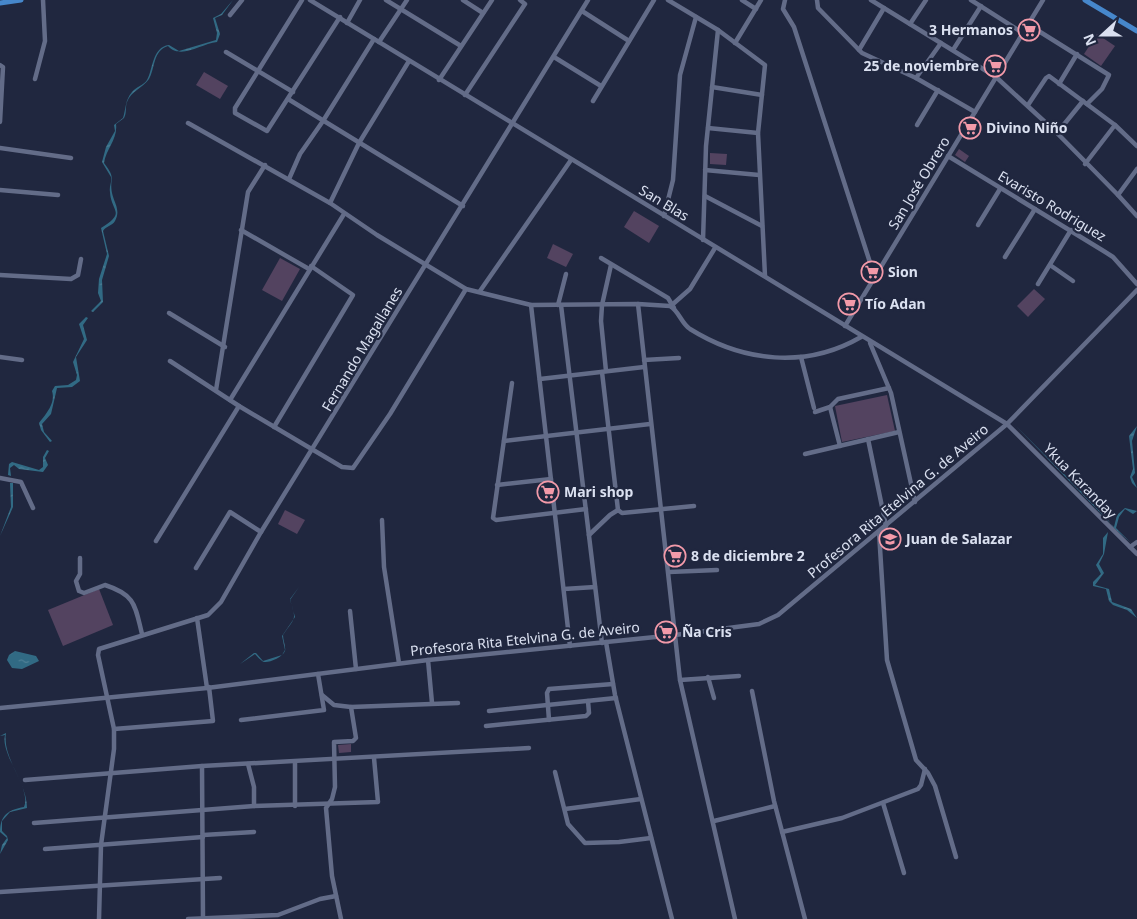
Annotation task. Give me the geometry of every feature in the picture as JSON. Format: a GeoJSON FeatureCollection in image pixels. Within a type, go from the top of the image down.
{"type":"FeatureCollection","features":[{"type":"Feature","properties":{"kind":"main road"},"geometry":{"type":"LineString","coordinates":[[1,2],[21,0]]}},
{"type":"Feature","properties":{"kind":"main road"},"geometry":{"type":"LineString","coordinates":[[1085,0],[1137,31]]}},
{"type":"Feature","properties":{"kind":"street"},"geometry":{"type":"LineString","coordinates":[[35,79],[45,40],[43,0]]}},
{"type":"Feature","properties":{"kind":"street"},"geometry":{"type":"LineString","coordinates":[[230,15],[242,0]]}},
{"type":"Feature","properties":{"kind":"street"},"geometry":{"type":"LineString","coordinates":[[302,0],[235,108],[235,113],[267,131],[294,92],[340,18]]}},
{"type":"Feature","properties":{"kind":"street","name":"San Blas"},"geometry":{"type":"LineString","coordinates":[[310,0],[1007,424]]}},
{"type":"Feature","properties":{"kind":"street"},"geometry":{"type":"LineString","coordinates":[[347,22],[360,0]]}},
{"type":"Feature","properties":{"kind":"street"},"geometry":{"type":"LineString","coordinates":[[386,0],[462,46]]}},
{"type":"Feature","properties":{"kind":"street"},"geometry":{"type":"LineString","coordinates":[[289,179],[300,154],[407,0]]}},
{"type":"Feature","properties":{"kind":"street"},"geometry":{"type":"LineString","coordinates":[[463,0],[484,13]]}},
{"type":"Feature","properties":{"kind":"street"},"geometry":{"type":"LineString","coordinates":[[439,80],[492,0]]}},
{"type":"Feature","properties":{"kind":"street"},"geometry":{"type":"LineString","coordinates":[[466,95],[525,4],[520,0]]}},
{"type":"Feature","properties":{"kind":"street","name":"Fernando Magallanes"},"geometry":{"type":"LineString","coordinates":[[108,698],[98,652],[104,646],[208,615],[221,602],[261,532],[588,0]]}},
{"type":"Feature","properties":{"kind":"street"},"geometry":{"type":"LineString","coordinates":[[593,101],[654,0]]}},
{"type":"Feature","properties":{"kind":"street"},"geometry":{"type":"LineString","coordinates":[[668,0],[718,30],[765,65],[758,133],[765,276]]}},
{"type":"Feature","properties":{"kind":"street"},"geometry":{"type":"LineString","coordinates":[[680,6],[683,0]]}},
{"type":"Feature","properties":{"kind":"street"},"geometry":{"type":"LineString","coordinates":[[742,0],[756,8]]}},
{"type":"Feature","properties":{"kind":"street"},"geometry":{"type":"LineString","coordinates":[[735,43],[761,0]]}},
{"type":"Feature","properties":{"kind":"street"},"geometry":{"type":"LineString","coordinates":[[785,0],[783,9],[794,27],[875,278]]}},
{"type":"Feature","properties":{"kind":"street"},"geometry":{"type":"LineString","coordinates":[[817,0],[818,8],[859,50],[916,78],[975,112]]}},
{"type":"Feature","properties":{"kind":"street"},"geometry":{"type":"LineString","coordinates":[[871,0],[996,77],[1057,133],[1137,216]]}},
{"type":"Feature","properties":{"kind":"street"},"geometry":{"type":"LineString","coordinates":[[910,24],[926,0]]}},
{"type":"Feature","properties":{"kind":"street"},"geometry":{"type":"LineString","coordinates":[[970,0],[1023,32]]}},
{"type":"Feature","properties":{"kind":"street","name":"San José Obrero"},"geometry":{"type":"LineString","coordinates":[[845,326],[1043,0]]}},
{"type":"Feature","properties":{"kind":"street"},"geometry":{"type":"LineString","coordinates":[[953,50],[980,6]]}},
{"type":"Feature","properties":{"kind":"street"},"geometry":{"type":"LineString","coordinates":[[859,50],[884,8]]}},
{"type":"Feature","properties":{"kind":"street"},"geometry":{"type":"LineString","coordinates":[[582,11],[629,41]]}},
{"type":"Feature","properties":{"kind":"street"},"geometry":{"type":"LineString","coordinates":[[664,216],[673,180],[680,75],[696,17]]}},
{"type":"Feature","properties":{"kind":"street"},"geometry":{"type":"LineString","coordinates":[[1029,25],[1109,74],[1102,89],[1085,102],[1057,133]]}},
{"type":"Feature","properties":{"kind":"street"},"geometry":{"type":"LineString","coordinates":[[702,240],[708,128],[718,30]]}},
{"type":"Feature","properties":{"kind":"street"},"geometry":{"type":"LineString","coordinates":[[916,78],[941,43]]}},
{"type":"Feature","properties":{"kind":"street"},"geometry":{"type":"LineString","coordinates":[[226,52],[294,92]]}},
{"type":"Feature","properties":{"kind":"street"},"geometry":{"type":"LineString","coordinates":[[1059,84],[1077,54]]}},
{"type":"Feature","properties":{"kind":"street"},"geometry":{"type":"LineString","coordinates":[[554,57],[602,86]]}},
{"type":"Feature","properties":{"kind":"street"},"geometry":{"type":"LineString","coordinates":[[330,203],[359,143],[409,61]]}},
{"type":"Feature","properties":{"kind":"street"},"geometry":{"type":"LineString","coordinates":[[0,66],[3,67],[0,122]]}},
{"type":"Feature","properties":{"kind":"street"},"geometry":{"type":"LineString","coordinates":[[1028,105],[1046,78],[1051,77],[1115,125],[1137,146]]}},
{"type":"Feature","properties":{"kind":"street"},"geometry":{"type":"LineString","coordinates":[[712,86],[762,95]]}},
{"type":"Feature","properties":{"kind":"street"},"geometry":{"type":"LineString","coordinates":[[916,124],[938,90]]}},
{"type":"Feature","properties":{"kind":"street"},"geometry":{"type":"LineString","coordinates":[[288,100],[463,206]]}},
{"type":"Feature","properties":{"kind":"street"},"geometry":{"type":"LineString","coordinates":[[188,123],[330,203],[344,214],[426,266],[466,288],[531,305],[638,304],[673,306]]}},
{"type":"Feature","properties":{"kind":"street"},"geometry":{"type":"LineString","coordinates":[[1086,164],[1115,125]]}},
{"type":"Feature","properties":{"kind":"street"},"geometry":{"type":"LineString","coordinates":[[708,128],[758,133]]}},
{"type":"Feature","properties":{"kind":"street"},"geometry":{"type":"LineString","coordinates":[[0,148],[71,158]]}},
{"type":"Feature","properties":{"kind":"street","name":"Evaristo Rodriguez"},"geometry":{"type":"LineString","coordinates":[[948,156],[1113,257],[1137,284]]}},
{"type":"Feature","properties":{"kind":"street"},"geometry":{"type":"LineString","coordinates":[[480,291],[572,160]]}},
{"type":"Feature","properties":{"kind":"street"},"geometry":{"type":"LineString","coordinates":[[216,390],[248,192],[265,165]]}},
{"type":"Feature","properties":{"kind":"street"},"geometry":{"type":"LineString","coordinates":[[705,170],[760,175]]}},
{"type":"Feature","properties":{"kind":"street"},"geometry":{"type":"LineString","coordinates":[[1118,195],[1137,170]]}},
{"type":"Feature","properties":{"kind":"street"},"geometry":{"type":"LineString","coordinates":[[978,225],[1000,189]]}},
{"type":"Feature","properties":{"kind":"street"},"geometry":{"type":"LineString","coordinates":[[0,190],[58,195]]}},
{"type":"Feature","properties":{"kind":"street"},"geometry":{"type":"LineString","coordinates":[[705,196],[762,226]]}},
{"type":"Feature","properties":{"kind":"street"},"geometry":{"type":"LineString","coordinates":[[1005,258],[1036,209]]}},
{"type":"Feature","properties":{"kind":"street"},"geometry":{"type":"LineString","coordinates":[[230,400],[344,214]]}},
{"type":"Feature","properties":{"kind":"street"},"geometry":{"type":"LineString","coordinates":[[241,230],[310,268],[353,295],[274,427]]}},
{"type":"Feature","properties":{"kind":"street"},"geometry":{"type":"LineString","coordinates":[[1038,284],[1071,230]]}},
{"type":"Feature","properties":{"kind":"street"},"geometry":{"type":"LineString","coordinates":[[673,306],[690,289],[715,248]]}},
{"type":"Feature","properties":{"kind":"street"},"geometry":{"type":"LineString","coordinates":[[601,258],[668,298],[685,325],[717,344],[773,358],[801,357],[834,348],[861,336]]}},
{"type":"Feature","properties":{"kind":"street"},"geometry":{"type":"LineString","coordinates":[[0,275],[71,279],[78,275],[81,259]]}},
{"type":"Feature","properties":{"kind":"street"},"geometry":{"type":"LineString","coordinates":[[611,265],[602,305],[601,321],[608,429],[618,510]]}},
{"type":"Feature","properties":{"kind":"street"},"geometry":{"type":"LineString","coordinates":[[1050,265],[1074,282]]}},
{"type":"Feature","properties":{"kind":"street"},"geometry":{"type":"LineString","coordinates":[[566,274],[560,305],[571,376],[595,587],[604,642],[616,698],[672,919]]}},
{"type":"Feature","properties":{"kind":"street"},"geometry":{"type":"LineString","coordinates":[[170,361],[239,406],[342,467],[353,468],[390,414],[466,288]]}},
{"type":"Feature","properties":{"kind":"street","name":"Profesora Rita Etelvina G. de Aveiro"},"geometry":{"type":"LineString","coordinates":[[0,708],[208,688],[399,663],[675,635],[759,624],[774,618],[1007,424],[1137,290]]}},
{"type":"Feature","properties":{"kind":"street"},"geometry":{"type":"LineString","coordinates":[[638,304],[680,680],[714,821],[735,919]]}},
{"type":"Feature","properties":{"kind":"street"},"geometry":{"type":"LineString","coordinates":[[531,305],[570,646]]}},
{"type":"Feature","properties":{"kind":"street"},"geometry":{"type":"LineString","coordinates":[[169,313],[224,347]]}},
{"type":"Feature","properties":{"kind":"street"},"geometry":{"type":"LineString","coordinates":[[870,341],[889,388],[915,502]]}},
{"type":"Feature","properties":{"kind":"street"},"geometry":{"type":"LineString","coordinates":[[0,357],[22,360]]}},
{"type":"Feature","properties":{"kind":"street"},"geometry":{"type":"LineString","coordinates":[[801,357],[814,410],[830,407],[838,399],[889,388]]}},
{"type":"Feature","properties":{"kind":"street"},"geometry":{"type":"LineString","coordinates":[[644,360],[679,358]]}},
{"type":"Feature","properties":{"kind":"street"},"geometry":{"type":"LineString","coordinates":[[540,379],[644,367]]}},
{"type":"Feature","properties":{"kind":"street"},"geometry":{"type":"LineString","coordinates":[[512,382],[497,485],[494,520],[586,509]]}},
{"type":"Feature","properties":{"kind":"street"},"geometry":{"type":"LineString","coordinates":[[156,541],[239,406]]}},
{"type":"Feature","properties":{"kind":"street"},"geometry":{"type":"LineString","coordinates":[[830,407],[840,446]]}},
{"type":"Feature","properties":{"kind":"street"},"geometry":{"type":"LineString","coordinates":[[504,442],[650,424]]}},
{"type":"Feature","properties":{"kind":"street","name":"Ykua Karanday"},"geometry":{"type":"LineString","coordinates":[[1007,424],[1137,554]]}},
{"type":"Feature","properties":{"kind":"street"},"geometry":{"type":"LineString","coordinates":[[805,454],[899,432]]}},
{"type":"Feature","properties":{"kind":"street"},"geometry":{"type":"LineString","coordinates":[[868,439],[886,526]]}},
{"type":"Feature","properties":{"kind":"street"},"geometry":{"type":"LineString","coordinates":[[0,478],[21,482],[33,508]]}},
{"type":"Feature","properties":{"kind":"street"},"geometry":{"type":"LineString","coordinates":[[497,485],[551,479]]}},
{"type":"Feature","properties":{"kind":"street"},"geometry":{"type":"LineString","coordinates":[[618,510],[622,513],[694,506]]}},
{"type":"Feature","properties":{"kind":"street"},"geometry":{"type":"LineString","coordinates":[[590,535],[610,514],[618,510]]}},
{"type":"Feature","properties":{"kind":"street"},"geometry":{"type":"LineString","coordinates":[[196,568],[230,512],[261,532]]}},
{"type":"Feature","properties":{"kind":"street"},"geometry":{"type":"LineString","coordinates":[[382,520],[384,567],[399,663]]}},
{"type":"Feature","properties":{"kind":"street"},"geometry":{"type":"LineString","coordinates":[[879,532],[887,660],[916,760],[925,769],[935,786],[956,857]]}},
{"type":"Feature","properties":{"kind":"street"},"geometry":{"type":"LineString","coordinates":[[1130,547],[1137,542]]}},
{"type":"Feature","properties":{"kind":"street"},"geometry":{"type":"LineString","coordinates":[[80,558],[80,574],[76,581],[79,591],[84,593],[105,585],[127,596],[134,602],[142,634]]}},
{"type":"Feature","properties":{"kind":"street"},"geometry":{"type":"LineString","coordinates":[[669,572],[717,570]]}},
{"type":"Feature","properties":{"kind":"street"},"geometry":{"type":"LineString","coordinates":[[564,589],[595,587]]}},
{"type":"Feature","properties":{"kind":"street"},"geometry":{"type":"LineString","coordinates":[[350,611],[356,669]]}},
{"type":"Feature","properties":{"kind":"street"},"geometry":{"type":"LineString","coordinates":[[114,729],[213,721],[197,618]]}},
{"type":"Feature","properties":{"kind":"street"},"geometry":{"type":"LineString","coordinates":[[428,660],[432,703]]}},
{"type":"Feature","properties":{"kind":"street"},"geometry":{"type":"LineString","coordinates":[[241,720],[324,710],[318,674]]}},
{"type":"Feature","properties":{"kind":"street"},"geometry":{"type":"LineString","coordinates":[[680,680],[739,676]]}},
{"type":"Feature","properties":{"kind":"street"},"geometry":{"type":"LineString","coordinates":[[708,677],[714,698]]}},
{"type":"Feature","properties":{"kind":"street"},"geometry":{"type":"LineString","coordinates":[[549,720],[549,689],[613,684]]}},
{"type":"Feature","properties":{"kind":"street"},"geometry":{"type":"LineString","coordinates":[[752,691],[775,806],[805,919]]}},
{"type":"Feature","properties":{"kind":"street"},"geometry":{"type":"LineString","coordinates":[[322,695],[334,704],[351,706],[458,703]]}},
{"type":"Feature","properties":{"kind":"street"},"geometry":{"type":"LineString","coordinates":[[99,919],[101,845],[112,772],[114,729],[108,698]]}},
{"type":"Feature","properties":{"kind":"street"},"geometry":{"type":"LineString","coordinates":[[489,711],[616,698]]}},
{"type":"Feature","properties":{"kind":"street"},"geometry":{"type":"LineString","coordinates":[[486,726],[586,716],[589,713],[588,701]]}},
{"type":"Feature","properties":{"kind":"street"},"geometry":{"type":"LineString","coordinates":[[341,919],[330,859],[327,805],[334,794],[334,742],[356,738],[351,706]]}},
{"type":"Feature","properties":{"kind":"street"},"geometry":{"type":"LineString","coordinates":[[25,780],[202,766],[529,748]]}},
{"type":"Feature","properties":{"kind":"street"},"geometry":{"type":"LineString","coordinates":[[34,823],[254,806],[378,802],[374,758]]}},
{"type":"Feature","properties":{"kind":"street"},"geometry":{"type":"LineString","coordinates":[[295,762],[295,806]]}},
{"type":"Feature","properties":{"kind":"street"},"geometry":{"type":"LineString","coordinates":[[248,764],[254,787],[254,806]]}},
{"type":"Feature","properties":{"kind":"street"},"geometry":{"type":"LineString","coordinates":[[202,766],[203,918]]}},
{"type":"Feature","properties":{"kind":"street"},"geometry":{"type":"LineString","coordinates":[[782,832],[842,818],[918,790],[921,786],[925,769]]}},
{"type":"Feature","properties":{"kind":"street"},"geometry":{"type":"LineString","coordinates":[[555,772],[568,824],[585,843],[619,842],[651,838]]}},
{"type":"Feature","properties":{"kind":"street"},"geometry":{"type":"LineString","coordinates":[[564,809],[641,799]]}},
{"type":"Feature","properties":{"kind":"street"},"geometry":{"type":"LineString","coordinates":[[883,803],[904,873]]}},
{"type":"Feature","properties":{"kind":"street"},"geometry":{"type":"LineString","coordinates":[[714,821],[775,806]]}},
{"type":"Feature","properties":{"kind":"street"},"geometry":{"type":"LineString","coordinates":[[45,849],[254,832]]}},
{"type":"Feature","properties":{"kind":"street"},"geometry":{"type":"LineString","coordinates":[[0,892],[220,878]]}},
{"type":"Feature","properties":{"kind":"street"},"geometry":{"type":"LineString","coordinates":[[188,919],[278,917],[336,896]]}},
{"type":"Feature","properties":{"kind":"shaded area"},"geometry":{"type":"Polygon","coordinates":[[[1097,34],[1115,46],[1101,66],[1084,54],[1097,34]]]}},
{"type":"Feature","properties":{"kind":"shaded area"},"geometry":{"type":"Polygon","coordinates":[[[204,72],[228,86],[220,99],[196,85],[204,72]]]}},
{"type":"Feature","properties":{"kind":"shaded area"},"geometry":{"type":"Polygon","coordinates":[[[959,149],[969,156],[965,162],[955,155],[959,149]]]}},
{"type":"Feature","properties":{"kind":"shaded area"},"geometry":{"type":"Polygon","coordinates":[[[710,153],[727,154],[726,165],[710,164],[710,153]]]}},
{"type":"Feature","properties":{"kind":"shaded area"},"geometry":{"type":"Polygon","coordinates":[[[634,211],[659,226],[649,243],[624,227],[634,211]]]}},
{"type":"Feature","properties":{"kind":"shaded area"},"geometry":{"type":"Polygon","coordinates":[[[553,244],[573,254],[566,267],[547,258],[553,244]]]}},
{"type":"Feature","properties":{"kind":"shaded area"},"geometry":{"type":"Polygon","coordinates":[[[280,258],[300,269],[282,301],[262,290],[280,258]]]}},
{"type":"Feature","properties":{"kind":"shaded area"},"geometry":{"type":"Polygon","coordinates":[[[1034,289],[1045,299],[1028,317],[1017,306],[1034,289]]]}},
{"type":"Feature","properties":{"kind":"shaded area"},"geometry":{"type":"Polygon","coordinates":[[[887,395],[895,431],[842,442],[835,406],[887,395]]]}},
{"type":"Feature","properties":{"kind":"shaded area"},"geometry":{"type":"Polygon","coordinates":[[[285,510],[305,520],[297,534],[278,524],[285,510]]]}},
{"type":"Feature","properties":{"kind":"shaded area"},"geometry":{"type":"Polygon","coordinates":[[[99,589],[113,625],[63,646],[48,610],[99,589]]]}},
{"type":"Feature","properties":{"kind":"shaded area"},"geometry":{"type":"Polygon","coordinates":[[[351,744],[351,752],[339,753],[338,745],[351,744]]]}},
{"type":"Feature","properties":{"kind":"water"},"geometry":{"type":"Polygon","coordinates":[[[233,0],[222,15],[215,18],[220,34],[217,42],[179,52],[168,46],[163,48],[155,60],[149,79],[134,92],[127,103],[130,95],[134,90],[147,80],[156,54],[159,50],[163,47],[169,45],[179,51],[216,40],[217,33],[213,18],[221,14],[233,0]]]}},
{"type":"Feature","properties":{"kind":"water"},"geometry":{"type":"Polygon","coordinates":[[[126,106],[124,118],[116,124],[114,139],[104,163],[111,177],[102,162],[106,147],[115,131],[114,125],[123,118],[126,106]]]}},
{"type":"Feature","properties":{"kind":"water"},"geometry":{"type":"Polygon","coordinates":[[[111,181],[117,217],[114,223],[103,231],[109,256],[102,280],[103,302],[93,312],[91,311],[101,301],[98,293],[99,279],[107,254],[101,228],[116,215],[111,199],[111,181]]]}},
{"type":"Feature","properties":{"kind":"water"},"geometry":{"type":"Polygon","coordinates":[[[86,317],[88,318],[83,325],[87,340],[76,357],[80,381],[72,387],[57,388],[51,414],[42,424],[44,432],[52,441],[50,442],[41,430],[39,423],[53,400],[52,391],[55,386],[68,385],[76,380],[77,375],[73,362],[84,339],[79,324],[86,317]]]}},
{"type":"Feature","properties":{"kind":"water"},"geometry":{"type":"Polygon","coordinates":[[[1014,424],[1102,512],[1111,524],[1014,424]]]}},
{"type":"Feature","properties":{"kind":"water"},"geometry":{"type":"Polygon","coordinates":[[[1137,426],[1132,441],[1135,473],[1132,477],[1137,488],[1132,483],[1130,477],[1133,469],[1129,436],[1137,426]]]}},
{"type":"Feature","properties":{"kind":"water"},"geometry":{"type":"Polygon","coordinates":[[[47,450],[49,451],[45,458],[48,465],[43,472],[19,469],[14,465],[10,468],[11,476],[8,475],[9,464],[12,462],[39,470],[43,467],[43,457],[47,450]]]}},
{"type":"Feature","properties":{"kind":"water"},"geometry":{"type":"Polygon","coordinates":[[[10,483],[13,483],[13,507],[0,536],[11,507],[10,483]]]}},
{"type":"Feature","properties":{"kind":"water"},"geometry":{"type":"Polygon","coordinates":[[[1125,508],[1137,511],[1133,514],[1125,509],[1119,517],[1116,528],[1131,543],[1114,528],[1111,524],[1114,527],[1117,515],[1125,508]]]}},
{"type":"Feature","properties":{"kind":"water"},"geometry":{"type":"Polygon","coordinates":[[[1108,532],[1104,554],[1099,564],[1104,573],[1095,585],[1109,589],[1112,602],[1131,609],[1137,618],[1127,610],[1113,605],[1109,601],[1106,589],[1093,586],[1093,582],[1101,574],[1096,565],[1103,554],[1103,538],[1108,532]]]}},
{"type":"Feature","properties":{"kind":"water"},"geometry":{"type":"Polygon","coordinates":[[[15,651],[36,656],[39,661],[22,669],[12,668],[7,660],[9,655],[15,651]]]}},
{"type":"Feature","properties":{"kind":"water"},"geometry":{"type":"Polygon","coordinates":[[[254,653],[263,661],[282,655],[272,661],[264,662],[255,654],[240,664],[254,653]]]}},
{"type":"Feature","properties":{"kind":"water"},"geometry":{"type":"Polygon","coordinates":[[[6,733],[8,752],[14,769],[7,752],[5,735],[0,736],[6,733]]]}},
{"type":"Feature","properties":{"kind":"water"},"geometry":{"type":"Polygon","coordinates":[[[24,792],[27,808],[10,812],[2,821],[6,814],[9,812],[24,807],[24,792]]]}},
{"type":"Feature","properties":{"kind":"water"},"geometry":{"type":"Polygon","coordinates":[[[2,821],[2,831],[7,836],[8,840],[0,854],[2,845],[7,838],[0,832],[2,821]]]}},
{"type":"Feature","properties":{"kind":"place","name":"3 Hermanos"},"geometry":{"type":"Point","coordinates":[1029,30]}},
{"type":"Feature","properties":{"kind":"place","name":"25 de noviembre"},"geometry":{"type":"Point","coordinates":[995,66]}},
{"type":"Feature","properties":{"kind":"place","name":"Divino Niño"},"geometry":{"type":"Point","coordinates":[970,128]}},
{"type":"Feature","properties":{"kind":"place","name":"Sion"},"geometry":{"type":"Point","coordinates":[872,272]}},
{"type":"Feature","properties":{"kind":"place","name":"Tío Adan"},"geometry":{"type":"Point","coordinates":[849,304]}},
{"type":"Feature","properties":{"kind":"place","name":"Mari shop"},"geometry":{"type":"Point","coordinates":[548,492]}},
{"type":"Feature","properties":{"kind":"place","name":"Juan de Salazar"},"geometry":{"type":"Point","coordinates":[890,539]}},
{"type":"Feature","properties":{"kind":"place","name":"8 de diciembre 2"},"geometry":{"type":"Point","coordinates":[675,556]}},
{"type":"Feature","properties":{"kind":"place","name":"Ña Cris"},"geometry":{"type":"Point","coordinates":[666,632]}}]}
